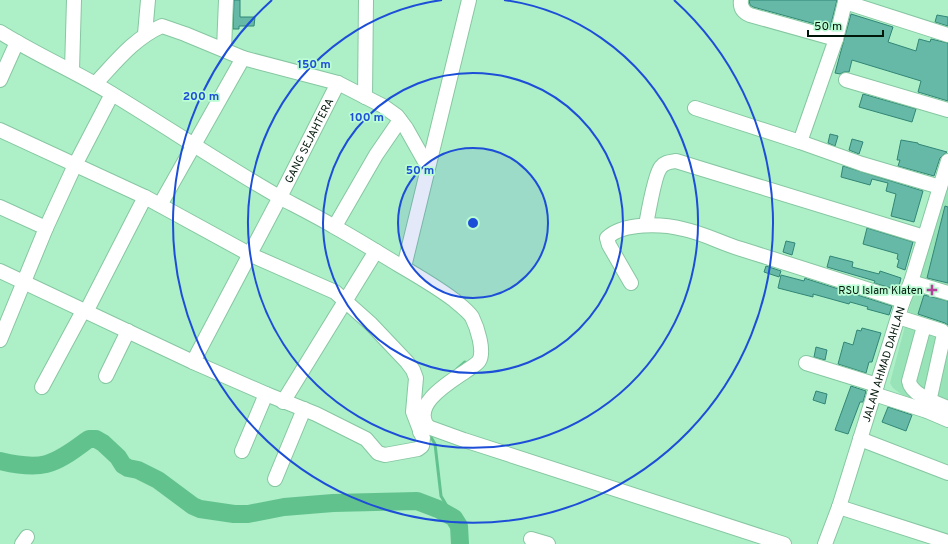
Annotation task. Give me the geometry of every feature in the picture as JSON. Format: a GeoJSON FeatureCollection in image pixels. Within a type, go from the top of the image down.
{"type":"FeatureCollection","features":[{"type":"Feature","properties":{"kind":"street"},"geometry":{"type":"LineString","coordinates":[[72,70],[74,0]]}},
{"type":"Feature","properties":{"kind":"street"},"geometry":{"type":"LineString","coordinates":[[145,34],[148,0]]}},
{"type":"Feature","properties":{"kind":"street"},"geometry":{"type":"LineString","coordinates":[[224,49],[226,0]]}},
{"type":"Feature","properties":{"kind":"street"},"geometry":{"type":"LineString","coordinates":[[365,97],[366,0]]}},
{"type":"Feature","properties":{"kind":"street"},"geometry":{"type":"LineString","coordinates":[[404,267],[468,0]]}},
{"type":"Feature","properties":{"kind":"street"},"geometry":{"type":"LineString","coordinates":[[741,0],[743,10],[750,15],[836,39]]}},
{"type":"Feature","properties":{"kind":"street"},"geometry":{"type":"LineString","coordinates":[[800,142],[836,39],[846,1],[948,35]]}},
{"type":"Feature","properties":{"kind":"street"},"geometry":{"type":"LineString","coordinates":[[95,84],[120,57],[145,34],[162,26],[224,49],[242,58],[338,83],[383,106],[397,116],[406,128],[428,167]]}},
{"type":"Feature","properties":{"kind":"street"},"geometry":{"type":"LineString","coordinates":[[0,32],[72,70],[280,197],[335,226],[437,287],[462,307],[471,317],[477,330],[482,349],[479,360],[476,364],[448,384],[426,405],[423,414],[425,424],[422,446],[418,449],[385,455],[378,453],[366,439],[304,409],[283,402],[193,362],[0,272]]}},
{"type":"Feature","properties":{"kind":"street"},"geometry":{"type":"LineString","coordinates":[[0,80],[17,42]]}},
{"type":"Feature","properties":{"kind":"street"},"geometry":{"type":"LineString","coordinates":[[160,205],[242,58]]}},
{"type":"Feature","properties":{"kind":"street"},"geometry":{"type":"LineString","coordinates":[[846,80],[948,110]]}},
{"type":"Feature","properties":{"kind":"street","name":"GANG SEJAHTERA"},"geometry":{"type":"LineString","coordinates":[[193,362],[251,255],[338,83]]}},
{"type":"Feature","properties":{"kind":"street"},"geometry":{"type":"LineString","coordinates":[[0,340],[46,228],[112,94]]}},
{"type":"Feature","properties":{"kind":"street"},"geometry":{"type":"LineString","coordinates":[[695,108],[862,164],[940,187]]}},
{"type":"Feature","properties":{"kind":"street"},"geometry":{"type":"LineString","coordinates":[[335,226],[376,155],[400,120]]}},
{"type":"Feature","properties":{"kind":"street"},"geometry":{"type":"LineString","coordinates":[[0,130],[145,197],[251,255],[335,292],[371,324],[413,370],[416,378],[413,412],[424,429],[464,440],[784,544]]}},
{"type":"Feature","properties":{"kind":"street"},"geometry":{"type":"LineString","coordinates":[[646,225],[660,167],[667,162],[676,161],[924,236]]}},
{"type":"Feature","properties":{"kind":"street","name":"JALAN AHMAD DAHLAN"},"geometry":{"type":"LineString","coordinates":[[825,544],[876,390],[903,301],[911,282],[948,161]]}},
{"type":"Feature","properties":{"kind":"street"},"geometry":{"type":"LineString","coordinates":[[42,387],[85,312],[145,197]]}},
{"type":"Feature","properties":{"kind":"street"},"geometry":{"type":"LineString","coordinates":[[0,207],[46,228]]}},
{"type":"Feature","properties":{"kind":"street"},"geometry":{"type":"LineString","coordinates":[[631,283],[609,245],[607,238],[612,232],[646,225],[683,229],[734,247],[903,301]]}},
{"type":"Feature","properties":{"kind":"street"},"geometry":{"type":"LineString","coordinates":[[283,402],[376,251]]}},
{"type":"Feature","properties":{"kind":"street"},"geometry":{"type":"LineString","coordinates":[[911,282],[948,293]]}},
{"type":"Feature","properties":{"kind":"street"},"geometry":{"type":"LineString","coordinates":[[898,317],[942,331],[944,334],[928,405]]}},
{"type":"Feature","properties":{"kind":"street"},"geometry":{"type":"LineString","coordinates":[[924,326],[909,381],[910,386],[928,405],[948,420]]}},
{"type":"Feature","properties":{"kind":"street"},"geometry":{"type":"LineString","coordinates":[[106,376],[128,331]]}},
{"type":"Feature","properties":{"kind":"street"},"geometry":{"type":"LineString","coordinates":[[806,363],[876,390],[928,405],[948,408]]}},
{"type":"Feature","properties":{"kind":"street"},"geometry":{"type":"LineString","coordinates":[[242,451],[266,394]]}},
{"type":"Feature","properties":{"kind":"street"},"geometry":{"type":"LineString","coordinates":[[275,479],[304,409]]}},
{"type":"Feature","properties":{"kind":"street"},"geometry":{"type":"LineString","coordinates":[[860,439],[948,473]]}},
{"type":"Feature","properties":{"kind":"street"},"geometry":{"type":"LineString","coordinates":[[838,507],[948,542]]}},
{"type":"Feature","properties":{"kind":"street"},"geometry":{"type":"LineString","coordinates":[[531,539],[548,544]]}},
{"type":"Feature","properties":{"kind":"shaded area","name":"RSU Islam Klaten"},"geometry":{"type":"Polygon","coordinates":[[[948,181],[948,413],[901,394],[893,388],[890,383],[910,307],[948,181]]]}},
{"type":"Feature","properties":{"kind":"building"},"geometry":{"type":"Polygon","coordinates":[[[234,0],[240,0],[240,17],[255,17],[254,26],[239,26],[239,29],[233,29],[234,0]]]}},
{"type":"Feature","properties":{"kind":"building"},"geometry":{"type":"Polygon","coordinates":[[[749,0],[837,0],[830,28],[753,7],[750,5],[749,0]]]}},
{"type":"Feature","properties":{"kind":"building"},"geometry":{"type":"Polygon","coordinates":[[[851,14],[893,27],[888,42],[916,51],[919,39],[930,42],[931,39],[948,43],[948,101],[918,92],[921,81],[852,60],[849,72],[840,74],[835,73],[851,14]]]}},
{"type":"Feature","properties":{"kind":"building"},"geometry":{"type":"Polygon","coordinates":[[[937,15],[948,17],[948,26],[935,22],[937,15]]]}},
{"type":"Feature","properties":{"kind":"building"},"geometry":{"type":"Polygon","coordinates":[[[863,94],[916,109],[912,122],[859,107],[863,94]]]}},
{"type":"Feature","properties":{"kind":"building"},"geometry":{"type":"Polygon","coordinates":[[[830,134],[838,136],[835,146],[828,143],[830,134]]]}},
{"type":"Feature","properties":{"kind":"building"},"geometry":{"type":"Polygon","coordinates":[[[852,139],[863,142],[859,154],[849,150],[852,139]]]}},
{"type":"Feature","properties":{"kind":"building"},"geometry":{"type":"Polygon","coordinates":[[[901,140],[918,143],[947,152],[940,158],[934,176],[898,166],[900,160],[897,160],[901,140]]]}},
{"type":"Feature","properties":{"kind":"building"},"geometry":{"type":"Polygon","coordinates":[[[843,166],[923,191],[914,222],[891,216],[896,194],[886,191],[888,183],[872,179],[870,185],[841,177],[843,166]]]}},
{"type":"Feature","properties":{"kind":"building"},"geometry":{"type":"Polygon","coordinates":[[[945,206],[948,207],[948,283],[927,278],[945,206]]]}},
{"type":"Feature","properties":{"kind":"building"},"geometry":{"type":"Polygon","coordinates":[[[867,228],[913,242],[905,270],[897,267],[899,260],[897,259],[898,254],[863,244],[867,228]]]}},
{"type":"Feature","properties":{"kind":"building"},"geometry":{"type":"Polygon","coordinates":[[[786,241],[795,243],[792,255],[783,252],[786,241]]]}},
{"type":"Feature","properties":{"kind":"building"},"geometry":{"type":"Polygon","coordinates":[[[830,256],[853,262],[852,267],[879,274],[880,271],[901,278],[898,290],[874,283],[875,281],[827,267],[830,256]]]}},
{"type":"Feature","properties":{"kind":"building"},"geometry":{"type":"Polygon","coordinates":[[[766,266],[781,271],[779,277],[764,272],[766,266]]]}},
{"type":"Feature","properties":{"kind":"building"},"geometry":{"type":"Polygon","coordinates":[[[781,275],[804,281],[805,278],[892,306],[889,315],[867,309],[868,307],[850,302],[849,304],[813,294],[813,297],[778,288],[781,275]]]}},
{"type":"Feature","properties":{"kind":"building"},"geometry":{"type":"Polygon","coordinates":[[[924,295],[948,301],[948,325],[918,314],[924,295]]]}},
{"type":"Feature","properties":{"kind":"building"},"geometry":{"type":"Polygon","coordinates":[[[862,328],[881,333],[872,362],[869,362],[866,373],[838,364],[844,342],[853,345],[857,330],[861,331],[862,328]]]}},
{"type":"Feature","properties":{"kind":"building"},"geometry":{"type":"Polygon","coordinates":[[[816,347],[827,350],[825,360],[814,357],[816,347]]]}},
{"type":"Feature","properties":{"kind":"building"},"geometry":{"type":"Polygon","coordinates":[[[851,386],[866,391],[863,402],[860,402],[848,434],[835,430],[851,386]]]}},
{"type":"Feature","properties":{"kind":"building"},"geometry":{"type":"Polygon","coordinates":[[[816,391],[827,394],[825,404],[813,400],[816,391]]]}},
{"type":"Feature","properties":{"kind":"building"},"geometry":{"type":"Polygon","coordinates":[[[888,407],[912,415],[906,431],[882,422],[888,407]]]}},
{"type":"Feature","properties":{"kind":"waterway"},"geometry":{"type":"LineString","coordinates":[[457,369],[465,362]]}},
{"type":"Feature","properties":{"kind":"waterway"},"geometry":{"type":"LineString","coordinates":[[428,432],[435,444],[441,496],[454,518]]}},
{"type":"Feature","properties":{"kind":"waterway"},"geometry":{"type":"LineString","coordinates":[[0,461],[26,466],[46,464],[64,456],[89,439],[96,439],[103,443],[118,457],[123,465],[128,468],[138,470],[158,480],[193,506],[200,509],[234,514],[248,514],[284,507],[333,503],[417,501],[438,509],[454,518],[459,526],[460,544]]}},
{"type":"Feature","properties":{"kind":"place","name":"RSU Islam Klaten"},"geometry":{"type":"Point","coordinates":[932,290]}}]}
